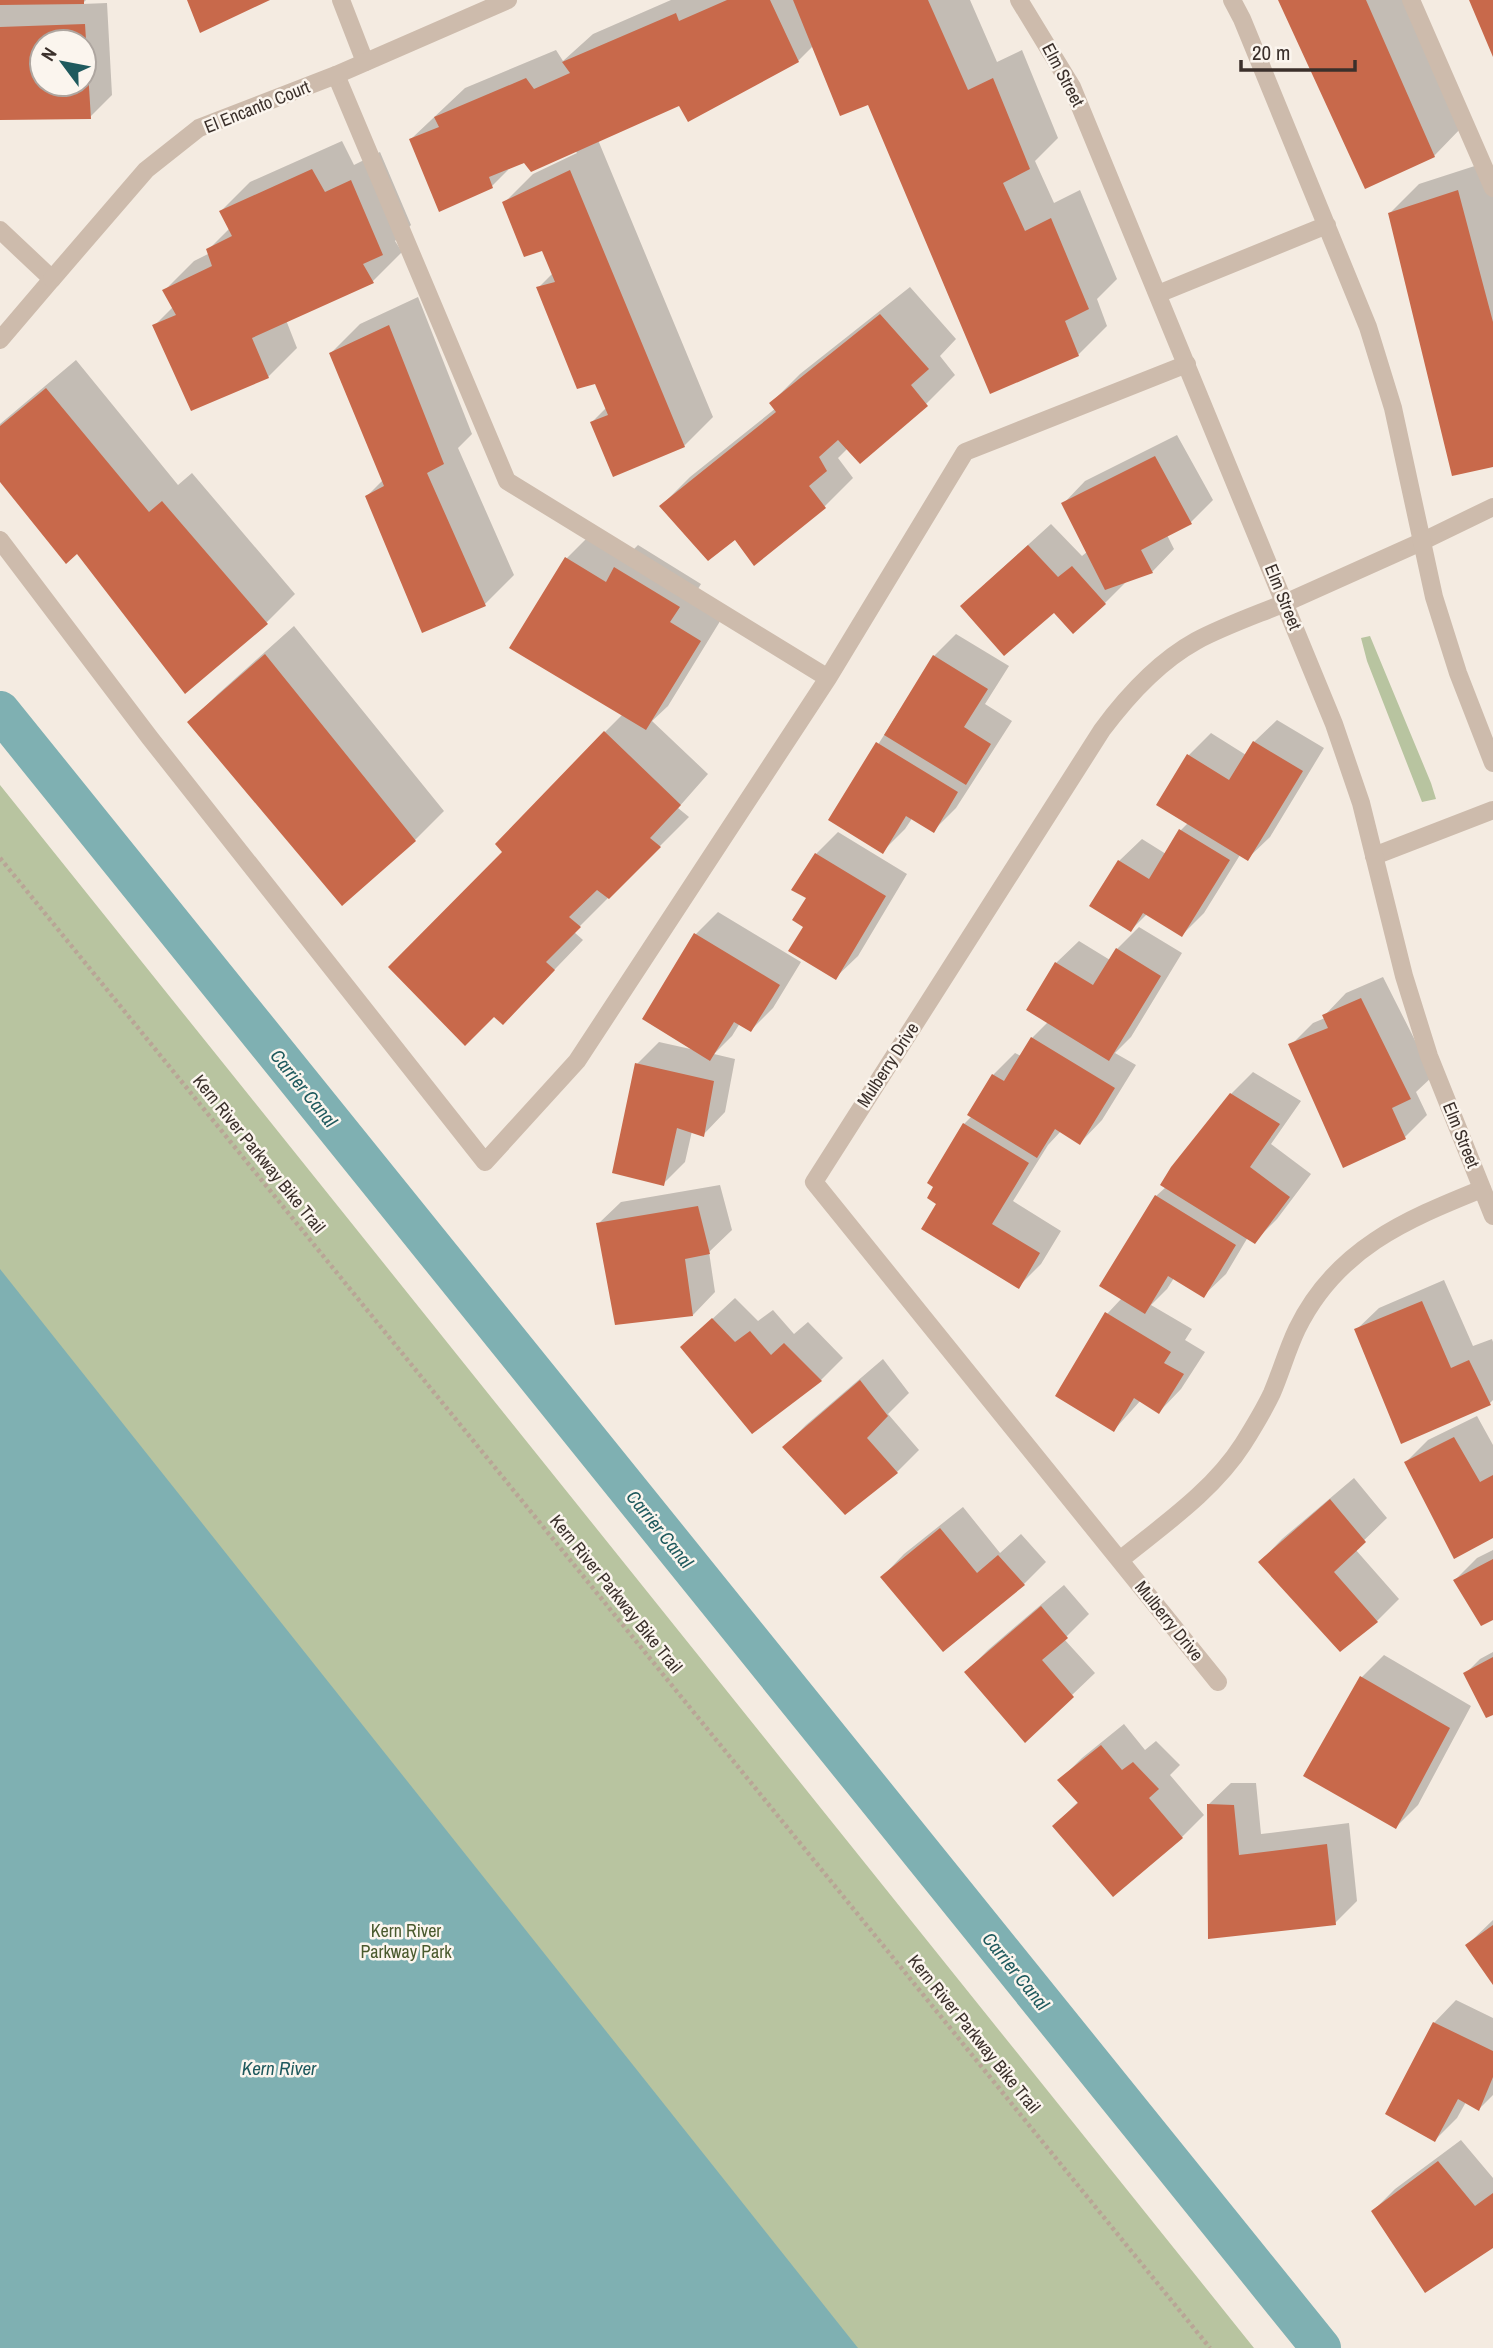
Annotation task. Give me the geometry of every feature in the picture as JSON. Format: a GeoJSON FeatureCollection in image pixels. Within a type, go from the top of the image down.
{"type":"FeatureCollection","features":[{"type":"Feature","properties":{"kind":"street"},"geometry":{"type":"LineString","coordinates":[[341,0],[365,62]]}},
{"type":"Feature","properties":{"kind":"street","name":"El Encanto Court"},"geometry":{"type":"LineString","coordinates":[[0,340],[146,170],[199,128],[336,75],[508,0]]}},
{"type":"Feature","properties":{"kind":"street","name":"Elm Street"},"geometry":{"type":"LineString","coordinates":[[1019,0],[1072,87],[1334,724],[1361,803],[1404,976],[1429,1055],[1493,1216]]}},
{"type":"Feature","properties":{"kind":"street"},"geometry":{"type":"LineString","coordinates":[[1231,0],[1368,327],[1393,408],[1434,597],[1458,673],[1493,763]]}},
{"type":"Feature","properties":{"kind":"street"},"geometry":{"type":"LineString","coordinates":[[1411,0],[1493,188]]}},
{"type":"Feature","properties":{"kind":"street"},"geometry":{"type":"LineString","coordinates":[[336,75],[507,481],[828,678]]}},
{"type":"Feature","properties":{"kind":"street"},"geometry":{"type":"LineString","coordinates":[[1158,294],[1327,225]]}},
{"type":"Feature","properties":{"kind":"street"},"geometry":{"type":"LineString","coordinates":[[0,230],[52,279]]}},
{"type":"Feature","properties":{"kind":"street"},"geometry":{"type":"LineString","coordinates":[[0,540],[150,738],[485,1162],[577,1061],[828,678],[965,452],[1187,364]]}},
{"type":"Feature","properties":{"kind":"street"},"geometry":{"type":"LineString","coordinates":[[1285,603],[1493,507]]}},
{"type":"Feature","properties":{"kind":"street","name":"Mulberry Drive"},"geometry":{"type":"LineString","coordinates":[[1218,1682],[814,1182],[1095,741],[1122,704],[1158,668],[1196,641],[1285,603]]}},
{"type":"Feature","properties":{"kind":"street"},"geometry":{"type":"LineString","coordinates":[[1374,856],[1493,810]]}},
{"type":"Feature","properties":{"kind":"street"},"geometry":{"type":"LineString","coordinates":[[1120,1560],[1207,1488],[1242,1446],[1271,1394],[1298,1328],[1323,1288],[1352,1257],[1386,1232],[1422,1213],[1482,1189]]}},
{"type":"Feature","properties":{"kind":"path","name":"Kern River Parkway Bike Trail"},"geometry":{"type":"LineString","coordinates":[[0,858],[1210,2348]]}},
{"type":"Feature","properties":{"kind":"green space"},"geometry":{"type":"Polygon","coordinates":[[[1370,636],[1436,799],[1422,802],[1367,661],[1361,638],[1370,636]]]}},
{"type":"Feature","properties":{"kind":"green space","name":"Kern River Parkway Park"},"geometry":{"type":"Polygon","coordinates":[[[0,785],[1254,2348],[0,2348],[0,785]]]}},
{"type":"Feature","properties":{"kind":"water","name":"Kern River"},"geometry":{"type":"Polygon","coordinates":[[[0,1269],[858,2348],[0,2348],[0,1269]]]}},
{"type":"Feature","properties":{"kind":"building"},"geometry":{"type":"Polygon","coordinates":[[[0,0],[84,0],[84,4],[0,5],[0,0]]]}},
{"type":"Feature","properties":{"kind":"building"},"geometry":{"type":"Polygon","coordinates":[[[187,0],[270,0],[200,33],[187,0]]]}},
{"type":"Feature","properties":{"kind":"building"},"geometry":{"type":"Polygon","coordinates":[[[727,0],[770,0],[799,62],[688,122],[679,106],[531,172],[524,163],[489,177],[493,188],[439,212],[409,139],[439,127],[434,117],[526,78],[534,89],[570,73],[562,62],[676,13],[679,21],[727,0]]]}},
{"type":"Feature","properties":{"kind":"building"},"geometry":{"type":"Polygon","coordinates":[[[793,0],[928,0],[968,90],[993,78],[1030,169],[1003,183],[1025,231],[1051,218],[1089,309],[1065,321],[1079,356],[990,394],[868,105],[840,116],[793,0]]]}},
{"type":"Feature","properties":{"kind":"building"},"geometry":{"type":"Polygon","coordinates":[[[1278,0],[1366,0],[1435,157],[1365,189],[1278,0]]]}},
{"type":"Feature","properties":{"kind":"building"},"geometry":{"type":"Polygon","coordinates":[[[1469,0],[1493,0],[1493,57],[1469,0]]]}},
{"type":"Feature","properties":{"kind":"building"},"geometry":{"type":"Polygon","coordinates":[[[85,24],[85,28],[28,28],[28,98],[90,98],[91,119],[0,120],[0,27],[85,24]]]}},
{"type":"Feature","properties":{"kind":"building"},"geometry":{"type":"Polygon","coordinates":[[[312,169],[325,192],[351,180],[383,255],[363,264],[374,283],[252,338],[269,378],[191,411],[152,325],[176,315],[162,290],[212,266],[206,249],[232,236],[219,211],[312,169]]]}},
{"type":"Feature","properties":{"kind":"building"},"geometry":{"type":"Polygon","coordinates":[[[570,170],[685,447],[613,477],[590,422],[608,415],[595,384],[577,389],[536,287],[555,282],[542,251],[524,257],[502,202],[570,170]]]}},
{"type":"Feature","properties":{"kind":"building"},"geometry":{"type":"Polygon","coordinates":[[[1458,190],[1493,322],[1493,467],[1452,476],[1388,213],[1458,190]]]}},
{"type":"Feature","properties":{"kind":"building"},"geometry":{"type":"Polygon","coordinates":[[[880,314],[929,369],[911,385],[928,406],[860,464],[838,440],[819,457],[827,471],[809,486],[826,508],[754,566],[735,540],[708,561],[659,506],[776,412],[769,403],[880,314]]]}},
{"type":"Feature","properties":{"kind":"building"},"geometry":{"type":"Polygon","coordinates":[[[389,325],[444,464],[427,473],[486,606],[422,633],[365,496],[384,486],[329,353],[389,325]]]}},
{"type":"Feature","properties":{"kind":"building"},"geometry":{"type":"Polygon","coordinates":[[[46,388],[149,512],[162,501],[268,624],[185,694],[77,554],[66,564],[0,482],[0,426],[46,388]]]}},
{"type":"Feature","properties":{"kind":"building"},"geometry":{"type":"Polygon","coordinates":[[[1155,456],[1192,524],[1141,550],[1153,573],[1105,590],[1061,503],[1155,456]]]}},
{"type":"Feature","properties":{"kind":"building"},"geometry":{"type":"Polygon","coordinates":[[[1028,545],[1058,577],[1072,566],[1106,604],[1073,634],[1054,613],[1004,656],[960,606],[1028,545]]]}},
{"type":"Feature","properties":{"kind":"building"},"geometry":{"type":"Polygon","coordinates":[[[565,557],[606,582],[614,567],[680,607],[670,622],[701,641],[646,730],[509,648],[565,557]]]}},
{"type":"Feature","properties":{"kind":"building"},"geometry":{"type":"Polygon","coordinates":[[[265,654],[416,841],[342,906],[187,722],[265,654]]]}},
{"type":"Feature","properties":{"kind":"building"},"geometry":{"type":"Polygon","coordinates":[[[933,655],[988,689],[964,727],[991,744],[966,785],[884,735],[933,655]]]}},
{"type":"Feature","properties":{"kind":"building"},"geometry":{"type":"Polygon","coordinates":[[[604,731],[681,805],[650,838],[661,847],[609,899],[597,890],[569,917],[581,927],[546,962],[555,970],[503,1025],[494,1017],[465,1046],[388,967],[502,852],[495,844],[604,731]]]}},
{"type":"Feature","properties":{"kind":"building"},"geometry":{"type":"Polygon","coordinates":[[[1253,741],[1303,771],[1248,861],[1156,805],[1187,754],[1229,780],[1253,741]]]}},
{"type":"Feature","properties":{"kind":"building"},"geometry":{"type":"Polygon","coordinates":[[[876,742],[958,792],[934,833],[906,816],[883,854],[828,820],[876,742]]]}},
{"type":"Feature","properties":{"kind":"building"},"geometry":{"type":"Polygon","coordinates":[[[1179,829],[1230,860],[1182,937],[1143,913],[1131,932],[1089,906],[1118,860],[1149,879],[1179,829]]]}},
{"type":"Feature","properties":{"kind":"building"},"geometry":{"type":"Polygon","coordinates":[[[815,853],[886,896],[836,980],[788,951],[803,927],[792,920],[806,898],[791,890],[815,853]]]}},
{"type":"Feature","properties":{"kind":"building"},"geometry":{"type":"Polygon","coordinates":[[[694,933],[780,985],[751,1032],[734,1022],[710,1061],[642,1019],[694,933]]]}},
{"type":"Feature","properties":{"kind":"building"},"geometry":{"type":"Polygon","coordinates":[[[1116,948],[1161,976],[1109,1061],[1026,1010],[1055,962],[1093,985],[1116,948]]]}},
{"type":"Feature","properties":{"kind":"building"},"geometry":{"type":"Polygon","coordinates":[[[1361,998],[1411,1099],[1392,1108],[1406,1139],[1343,1168],[1288,1044],[1328,1028],[1322,1015],[1361,998]]]}},
{"type":"Feature","properties":{"kind":"building"},"geometry":{"type":"Polygon","coordinates":[[[1031,1037],[1115,1088],[1080,1145],[1055,1129],[1037,1158],[967,1115],[992,1074],[1004,1081],[1031,1037]]]}},
{"type":"Feature","properties":{"kind":"building"},"geometry":{"type":"Polygon","coordinates":[[[635,1063],[714,1081],[704,1137],[677,1128],[664,1186],[612,1173],[635,1063]]]}},
{"type":"Feature","properties":{"kind":"building"},"geometry":{"type":"Polygon","coordinates":[[[1230,1093],[1280,1124],[1250,1167],[1290,1197],[1255,1244],[1160,1185],[1171,1167],[1230,1093]]]}},
{"type":"Feature","properties":{"kind":"building"},"geometry":{"type":"Polygon","coordinates":[[[963,1123],[1029,1163],[992,1224],[1040,1253],[1019,1289],[921,1229],[936,1204],[927,1198],[933,1187],[927,1183],[963,1123]]]}},
{"type":"Feature","properties":{"kind":"building"},"geometry":{"type":"Polygon","coordinates":[[[1155,1195],[1236,1245],[1204,1298],[1168,1276],[1145,1314],[1099,1286],[1155,1195]]]}},
{"type":"Feature","properties":{"kind":"building"},"geometry":{"type":"Polygon","coordinates":[[[698,1206],[710,1254],[685,1259],[693,1316],[615,1325],[596,1223],[698,1206]]]}},
{"type":"Feature","properties":{"kind":"building"},"geometry":{"type":"Polygon","coordinates":[[[1422,1301],[1451,1368],[1469,1360],[1491,1405],[1401,1444],[1354,1329],[1422,1301]]]}},
{"type":"Feature","properties":{"kind":"building"},"geometry":{"type":"Polygon","coordinates":[[[1105,1312],[1171,1352],[1164,1363],[1184,1374],[1159,1414],[1134,1398],[1114,1432],[1055,1396],[1105,1312]]]}},
{"type":"Feature","properties":{"kind":"building"},"geometry":{"type":"Polygon","coordinates":[[[712,1318],[735,1342],[750,1331],[771,1355],[784,1343],[822,1381],[752,1434],[680,1347],[712,1318]]]}},
{"type":"Feature","properties":{"kind":"building"},"geometry":{"type":"Polygon","coordinates":[[[860,1380],[888,1416],[867,1438],[898,1473],[845,1515],[782,1447],[860,1380]]]}},
{"type":"Feature","properties":{"kind":"building"},"geometry":{"type":"Polygon","coordinates":[[[1454,1437],[1480,1482],[1493,1475],[1493,1538],[1454,1559],[1404,1462],[1454,1437]]]}},
{"type":"Feature","properties":{"kind":"building"},"geometry":{"type":"Polygon","coordinates":[[[1330,1499],[1366,1542],[1334,1572],[1378,1622],[1340,1652],[1258,1562],[1330,1499]]]}},
{"type":"Feature","properties":{"kind":"building"},"geometry":{"type":"Polygon","coordinates":[[[940,1528],[977,1573],[998,1555],[1025,1585],[943,1652],[880,1577],[940,1528]]]}},
{"type":"Feature","properties":{"kind":"building"},"geometry":{"type":"Polygon","coordinates":[[[1493,1559],[1493,1620],[1481,1626],[1453,1580],[1493,1559]]]}},
{"type":"Feature","properties":{"kind":"building"},"geometry":{"type":"Polygon","coordinates":[[[1041,1606],[1068,1638],[1042,1660],[1074,1697],[1025,1743],[964,1672],[1041,1606]]]}},
{"type":"Feature","properties":{"kind":"building"},"geometry":{"type":"Polygon","coordinates":[[[1493,1657],[1493,1715],[1486,1718],[1463,1673],[1493,1657]]]}},
{"type":"Feature","properties":{"kind":"building"},"geometry":{"type":"Polygon","coordinates":[[[1360,1676],[1450,1728],[1396,1829],[1303,1776],[1360,1676]]]}},
{"type":"Feature","properties":{"kind":"building"},"geometry":{"type":"Polygon","coordinates":[[[1101,1745],[1122,1770],[1133,1762],[1159,1789],[1149,1798],[1183,1838],[1113,1897],[1052,1826],[1078,1803],[1057,1780],[1101,1745]]]}},
{"type":"Feature","properties":{"kind":"building"},"geometry":{"type":"Polygon","coordinates":[[[1207,1804],[1234,1805],[1239,1855],[1327,1844],[1336,1925],[1208,1939],[1207,1804]]]}},
{"type":"Feature","properties":{"kind":"building"},"geometry":{"type":"Polygon","coordinates":[[[1493,1925],[1493,1985],[1465,1945],[1493,1925]]]}},
{"type":"Feature","properties":{"kind":"building"},"geometry":{"type":"Polygon","coordinates":[[[1433,2022],[1493,2051],[1493,2077],[1479,2111],[1458,2099],[1435,2142],[1385,2114],[1433,2022]]]}},
{"type":"Feature","properties":{"kind":"building"},"geometry":{"type":"Polygon","coordinates":[[[1438,2161],[1475,2206],[1493,2193],[1493,2248],[1425,2293],[1371,2211],[1438,2161]]]}},
{"type":"Feature","properties":{"kind":"waterway","name":"Carrier Canal"},"geometry":{"type":"LineString","coordinates":[[0,711],[1321,2348]]}}]}
